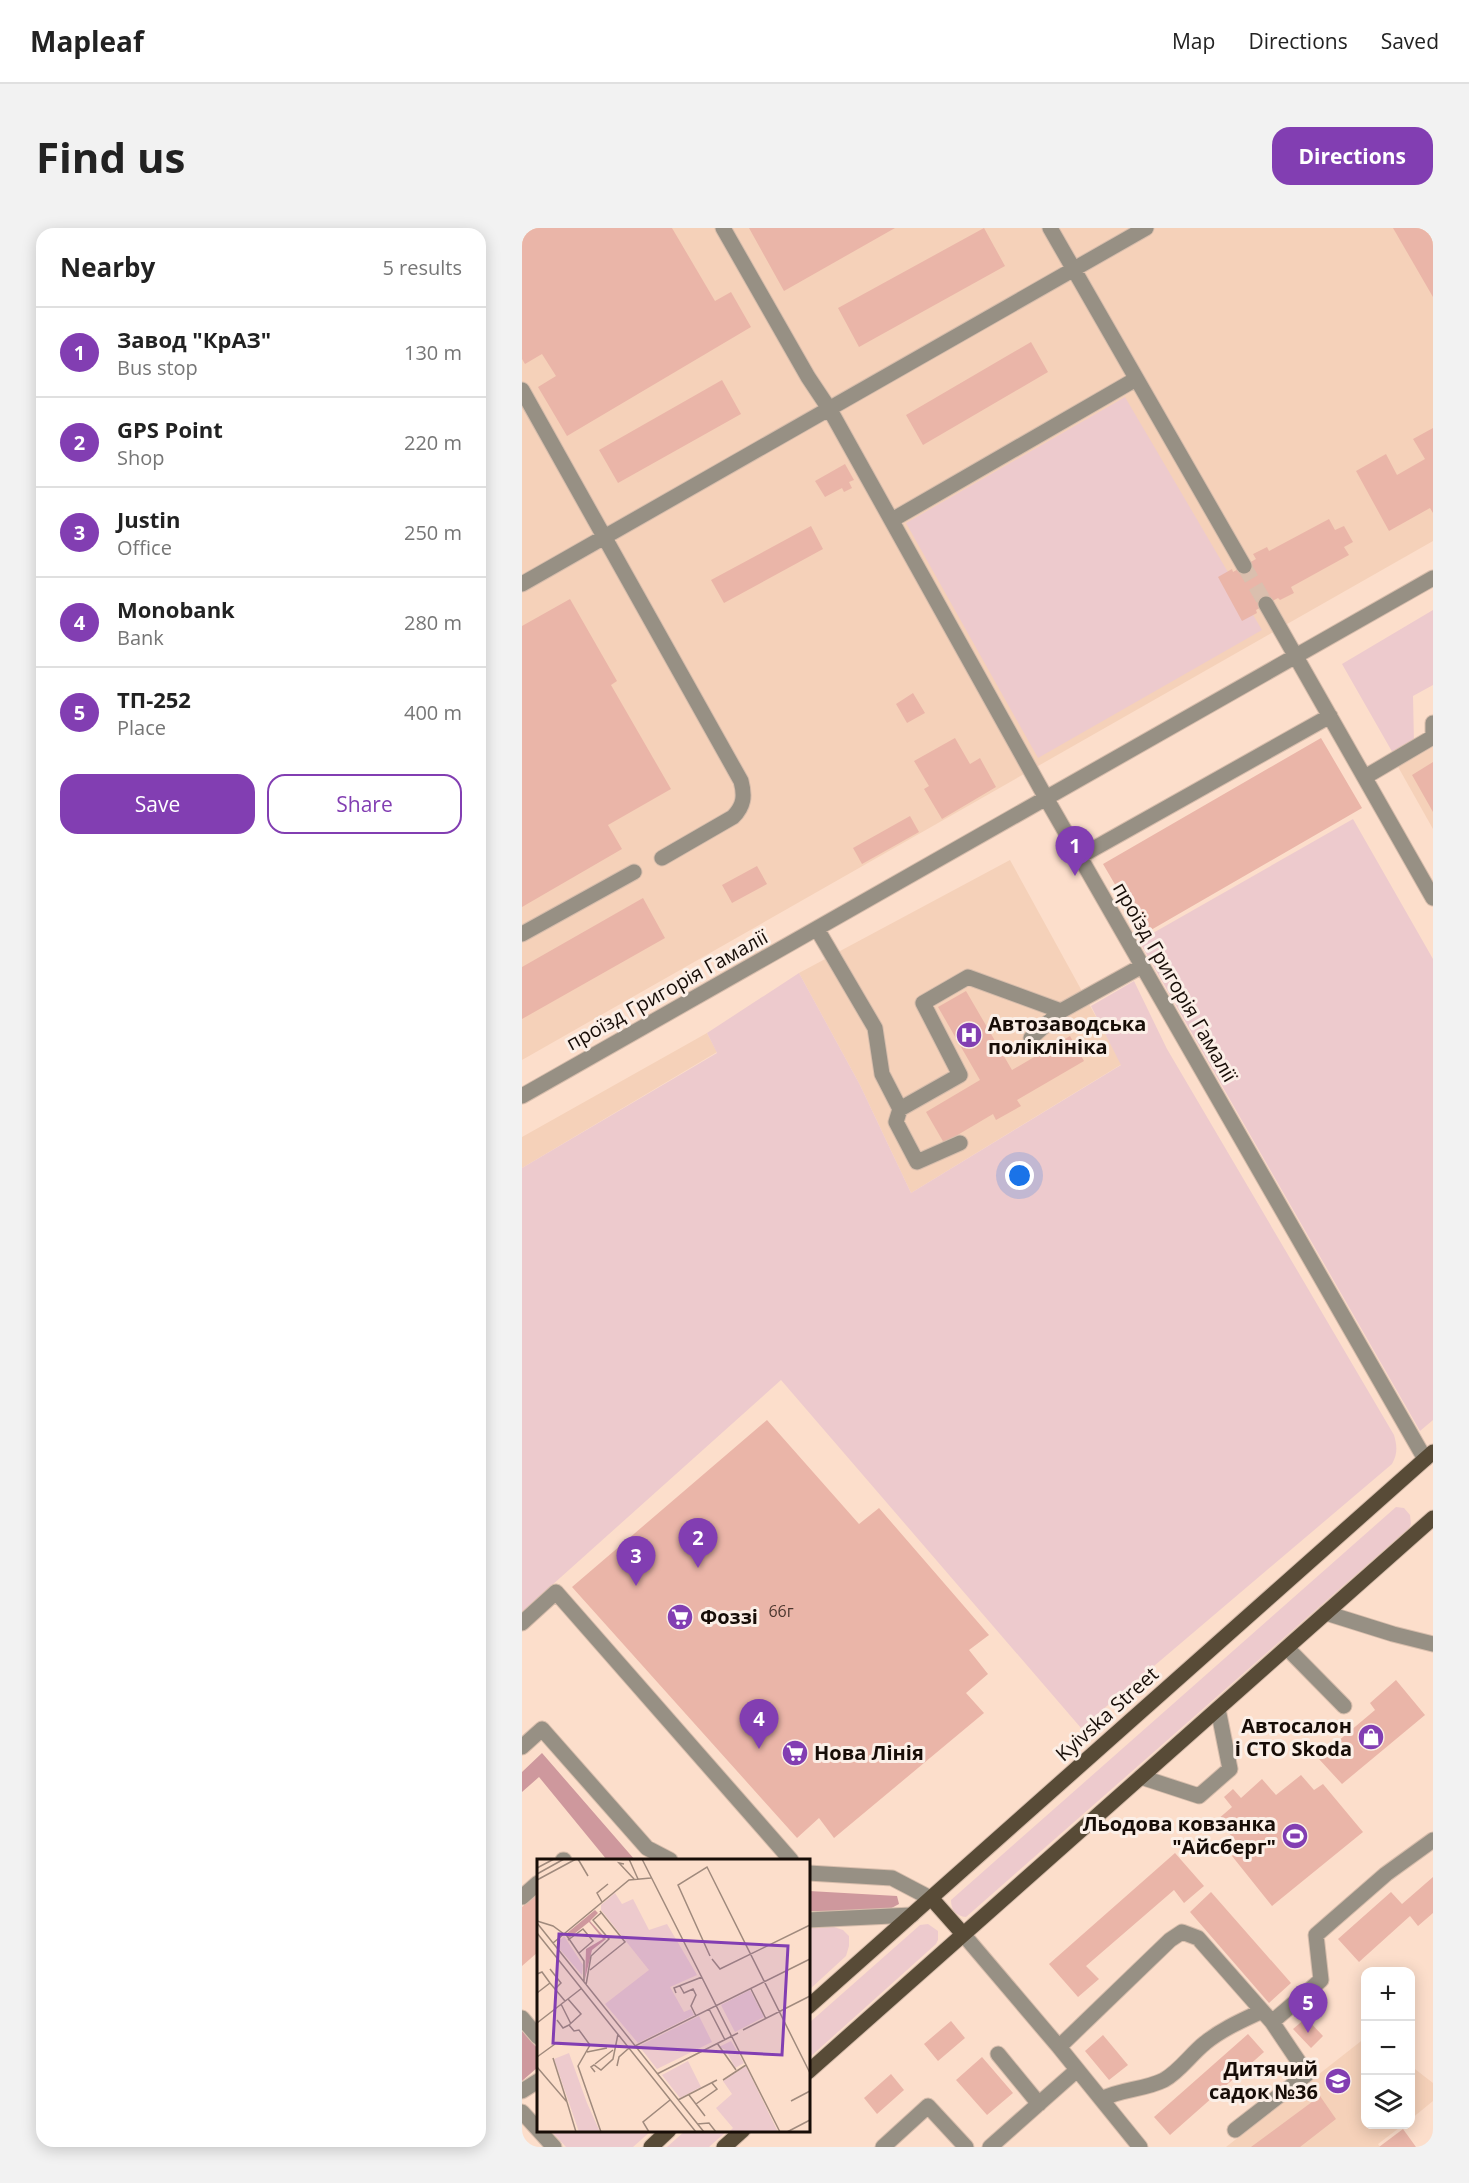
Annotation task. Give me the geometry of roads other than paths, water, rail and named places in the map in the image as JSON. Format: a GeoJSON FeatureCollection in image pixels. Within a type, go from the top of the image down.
{"type":"FeatureCollection","features":[{"type":"Feature","properties":{"kind":"main road","name":"Kyivska Street"},"geometry":{"type":"LineString","coordinates":[[810,2005],[1430,1460]]}},
{"type":"Feature","properties":{"kind":"main road"},"geometry":{"type":"LineString","coordinates":[[810,2070],[1433,1518]]}},
{"type":"Feature","properties":{"kind":"main road"},"geometry":{"type":"LineString","coordinates":[[932,1899],[963,1934]]}},
{"type":"Feature","properties":{"kind":"main road"},"geometry":{"type":"LineString","coordinates":[[651,2147],[667,2132]]}},
{"type":"Feature","properties":{"kind":"main road"},"geometry":{"type":"LineString","coordinates":[[724,2147],[741,2132]]}},
{"type":"Feature","properties":{"kind":"street"},"geometry":{"type":"LineString","coordinates":[[723,228],[808,377],[830,410],[1046,798],[1433,578]]}},
{"type":"Feature","properties":{"kind":"street"},"geometry":{"type":"LineString","coordinates":[[1050,228],[1244,566]]}},
{"type":"Feature","properties":{"kind":"street"},"geometry":{"type":"LineString","coordinates":[[522,584],[1146,228]]}},
{"type":"Feature","properties":{"kind":"street"},"geometry":{"type":"LineString","coordinates":[[891,520],[1136,379]]}},
{"type":"Feature","properties":{"kind":"street"},"geometry":{"type":"LineString","coordinates":[[522,390],[741,781],[744,794],[741,808],[733,817],[662,858]]}},
{"type":"Feature","properties":{"kind":"street"},"geometry":{"type":"LineString","coordinates":[[1266,604],[1433,898]]}},
{"type":"Feature","properties":{"kind":"street"},"geometry":{"type":"LineString","coordinates":[[1079,857],[1330,716]]}},
{"type":"Feature","properties":{"kind":"street"},"geometry":{"type":"LineString","coordinates":[[1365,777],[1433,737],[1433,723]]}},
{"type":"Feature","properties":{"kind":"street","name":"проїзд Григорія Гамалії"},"geometry":{"type":"LineString","coordinates":[[522,1096],[1046,798],[1430,1460]]}},
{"type":"Feature","properties":{"kind":"street"},"geometry":{"type":"LineString","coordinates":[[522,934],[634,872]]}},
{"type":"Feature","properties":{"kind":"street"},"geometry":{"type":"LineString","coordinates":[[817,929],[875,1028],[882,1074],[900,1109]]}},
{"type":"Feature","properties":{"kind":"street"},"geometry":{"type":"LineString","coordinates":[[1030,1038],[1061,1011],[1142,966]]}},
{"type":"Feature","properties":{"kind":"street"},"geometry":{"type":"LineString","coordinates":[[960,1143],[917,1162],[896,1122],[900,1109],[960,1075],[923,1003],[968,977],[1061,1011]]}},
{"type":"Feature","properties":{"kind":"street"},"geometry":{"type":"LineString","coordinates":[[522,1623],[556,1592],[790,1859]]}},
{"type":"Feature","properties":{"kind":"street"},"geometry":{"type":"LineString","coordinates":[[1326,1613],[1433,1644]]}},
{"type":"Feature","properties":{"kind":"street"},"geometry":{"type":"LineString","coordinates":[[1287,1648],[1344,1707]]}},
{"type":"Feature","properties":{"kind":"street"},"geometry":{"type":"LineString","coordinates":[[1141,1777],[1199,1796],[1230,1769],[1218,1709]]}},
{"type":"Feature","properties":{"kind":"street"},"geometry":{"type":"LineString","coordinates":[[522,1747],[542,1729],[647,1848],[668,1859]]}},
{"type":"Feature","properties":{"kind":"street"},"geometry":{"type":"LineString","coordinates":[[1102,2099],[1112,2094],[1141,2089],[1165,2079],[1187,2062],[1205,2043],[1267,2016],[1321,1980],[1316,1935],[1386,1874],[1433,1840]]}},
{"type":"Feature","properties":{"kind":"street"},"geometry":{"type":"LineString","coordinates":[[810,1873],[892,1878],[932,1899]]}},
{"type":"Feature","properties":{"kind":"street"},"geometry":{"type":"LineString","coordinates":[[522,1897],[537,1883]]}},
{"type":"Feature","properties":{"kind":"street"},"geometry":{"type":"LineString","coordinates":[[810,1920],[912,1916]]}},
{"type":"Feature","properties":{"kind":"street"},"geometry":{"type":"LineString","coordinates":[[1059,2047],[1170,1940],[1182,1932],[1198,1938],[1267,2016],[1307,2074],[1235,2130]]}},
{"type":"Feature","properties":{"kind":"street"},"geometry":{"type":"LineString","coordinates":[[963,1934],[1102,2099],[1136,2145]]}},
{"type":"Feature","properties":{"kind":"street"},"geometry":{"type":"LineString","coordinates":[[522,2018],[537,2036]]}},
{"type":"Feature","properties":{"kind":"street"},"geometry":{"type":"LineString","coordinates":[[998,2054],[1040,2104]]}},
{"type":"Feature","properties":{"kind":"street"},"geometry":{"type":"LineString","coordinates":[[990,2147],[1077,2070]]}},
{"type":"Feature","properties":{"kind":"street"},"geometry":{"type":"LineString","coordinates":[[522,2091],[537,2083]]}},
{"type":"Feature","properties":{"kind":"street"},"geometry":{"type":"LineString","coordinates":[[883,2147],[928,2106],[966,2147]]}},
{"type":"Feature","properties":{"kind":"street"},"geometry":{"type":"LineString","coordinates":[[522,2112],[537,2128]]}},
{"type":"Feature","properties":{"kind":"street"},"geometry":{"type":"LineString","coordinates":[[540,2132],[554,2147]]}},
{"type":"Feature","properties":{"kind":"tunnel"},"geometry":{"type":"LineString","coordinates":[[1244,566],[1266,604]]}},
{"type":"Feature","properties":{"kind":"place","name":"Завод \"КрАЗ\""},"geometry":{"type":"Point","coordinates":[1075,876]}},
{"type":"Feature","properties":{"kind":"place","name":"Автозаводська поліклініка"},"geometry":{"type":"Point","coordinates":[969,1035]}},
{"type":"Feature","properties":{"kind":"place","name":"GPS Point"},"geometry":{"type":"Point","coordinates":[698,1568]}},
{"type":"Feature","properties":{"kind":"place","name":"Justin"},"geometry":{"type":"Point","coordinates":[636,1586]}},
{"type":"Feature","properties":{"kind":"place","name":"Фоззі"},"geometry":{"type":"Point","coordinates":[680,1617]}},
{"type":"Feature","properties":{"kind":"place","name":"Автосалон і СТО Skoda"},"geometry":{"type":"Point","coordinates":[1371,1737]}},
{"type":"Feature","properties":{"kind":"place","name":"Monobank"},"geometry":{"type":"Point","coordinates":[759,1749]}},
{"type":"Feature","properties":{"kind":"place","name":"Нова Лінія"},"geometry":{"type":"Point","coordinates":[795,1753]}},
{"type":"Feature","properties":{"kind":"place","name":"Льодова ковзанка \"Айсберг\""},"geometry":{"type":"Point","coordinates":[1295,1836]}},
{"type":"Feature","properties":{"kind":"place","name":"ТП-252"},"geometry":{"type":"Point","coordinates":[1308,2033]}},
{"type":"Feature","properties":{"kind":"place","name":"Дитячий садок №36"},"geometry":{"type":"Point","coordinates":[1338,2081]}}]}
